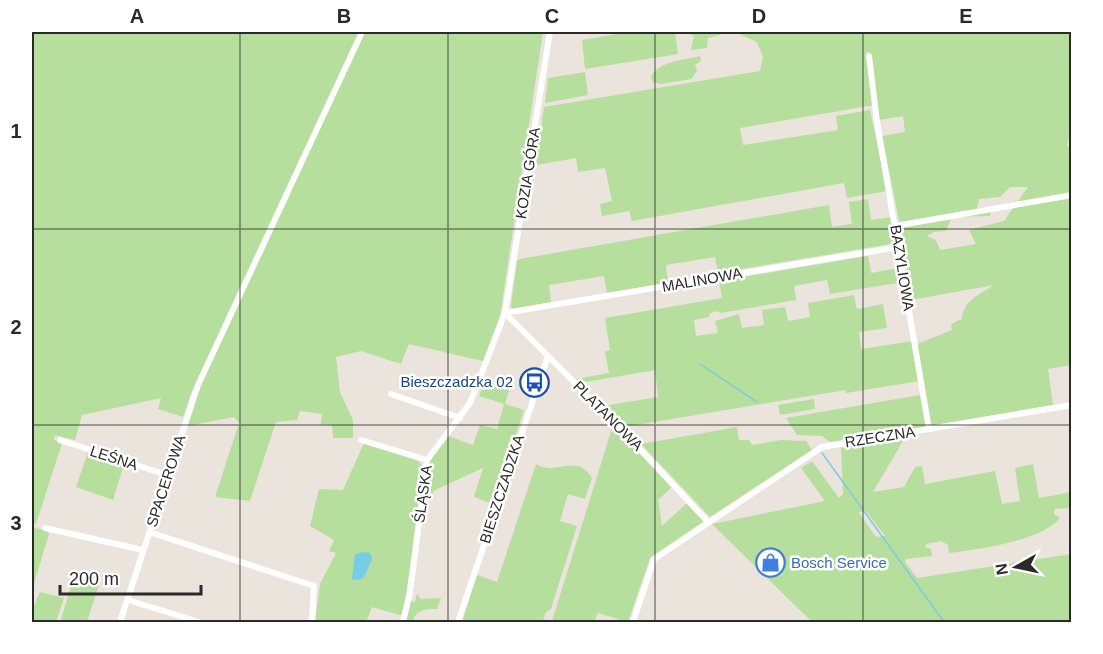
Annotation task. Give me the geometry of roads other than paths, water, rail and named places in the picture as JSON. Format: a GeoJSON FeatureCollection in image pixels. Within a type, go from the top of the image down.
{"type":"FeatureCollection","features":[{"type":"Feature","properties":{"kind":"street","name":"SPACEROWA"},"geometry":{"type":"LineString","coordinates":[[120,622],[198,385],[362,32]]}},
{"type":"Feature","properties":{"kind":"street","name":"KOZIA GÓRA"},"geometry":{"type":"LineString","coordinates":[[505,314],[550,32]]}},
{"type":"Feature","properties":{"kind":"street","name":"BAZYLIOWA"},"geometry":{"type":"LineString","coordinates":[[869,56],[875,107],[929,429]]}},
{"type":"Feature","properties":{"kind":"street"},"geometry":{"type":"LineString","coordinates":[[895,226],[1071,195]]}},
{"type":"Feature","properties":{"kind":"street","name":"MALINOWA"},"geometry":{"type":"LineString","coordinates":[[505,314],[898,248]]}},
{"type":"Feature","properties":{"kind":"street","name":"PLATANOWA"},"geometry":{"type":"LineString","coordinates":[[505,314],[622,430],[708,522]]}},
{"type":"Feature","properties":{"kind":"street","name":"ŚLĄSKA"},"geometry":{"type":"LineString","coordinates":[[403,622],[410,592],[427,459],[472,400],[505,314]]}},
{"type":"Feature","properties":{"kind":"street","name":"BIESZCZADZKA"},"geometry":{"type":"LineString","coordinates":[[458,622],[548,356]]}},
{"type":"Feature","properties":{"kind":"street"},"geometry":{"type":"LineString","coordinates":[[390,394],[460,418]]}},
{"type":"Feature","properties":{"kind":"street","name":"RZECZNA"},"geometry":{"type":"LineString","coordinates":[[633,622],[654,559],[822,447],[1071,405]]}},
{"type":"Feature","properties":{"kind":"street","name":"LEŚNA"},"geometry":{"type":"LineString","coordinates":[[60,440],[167,475]]}},
{"type":"Feature","properties":{"kind":"street"},"geometry":{"type":"LineString","coordinates":[[361,440],[427,459]]}},
{"type":"Feature","properties":{"kind":"street"},"geometry":{"type":"LineString","coordinates":[[45,528],[143,550]]}},
{"type":"Feature","properties":{"kind":"street"},"geometry":{"type":"LineString","coordinates":[[149,532],[316,587],[312,622]]}},
{"type":"Feature","properties":{"kind":"street"},"geometry":{"type":"LineString","coordinates":[[128,600],[199,622]]}},
{"type":"Feature","properties":{"kind":"water"},"geometry":{"type":"Polygon","coordinates":[[[370,553],[372,559],[364,577],[359,580],[352,579],[355,554],[370,553]]]}},
{"type":"Feature","properties":{"kind":"waterway"},"geometry":{"type":"LineString","coordinates":[[700,364],[757,402]]}},
{"type":"Feature","properties":{"kind":"waterway"},"geometry":{"type":"LineString","coordinates":[[822,453],[944,622]]}},
{"type":"Feature","properties":{"kind":"place","name":"Bieszczadzka 02"},"geometry":{"type":"Point","coordinates":[534,382]}},
{"type":"Feature","properties":{"kind":"place","name":"Bosch Service"},"geometry":{"type":"Point","coordinates":[770,563]}}]}
